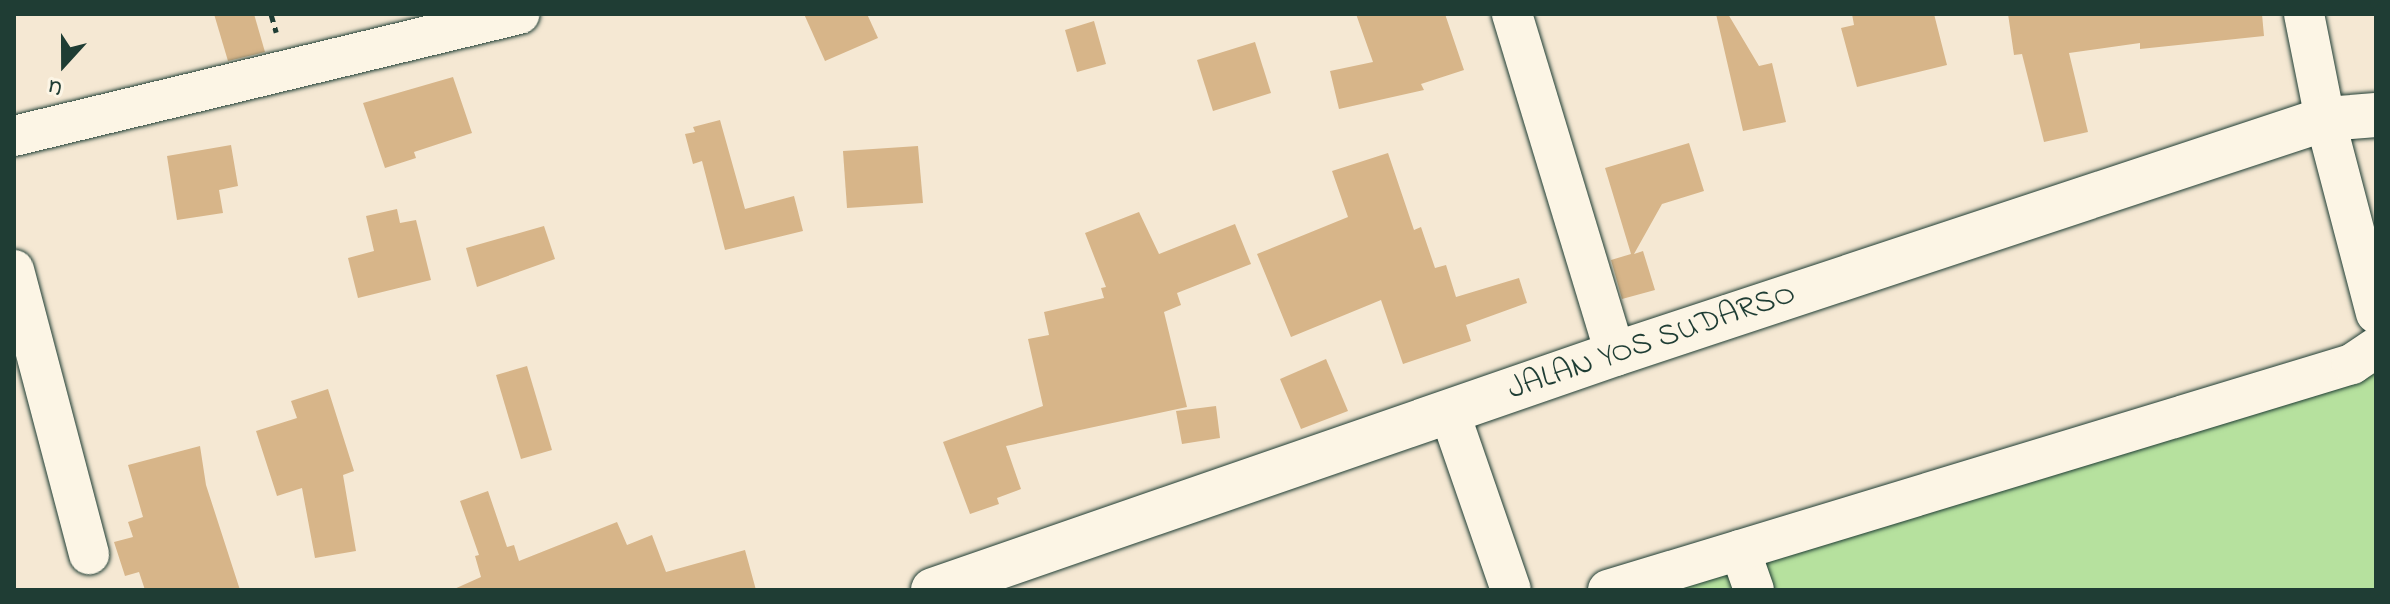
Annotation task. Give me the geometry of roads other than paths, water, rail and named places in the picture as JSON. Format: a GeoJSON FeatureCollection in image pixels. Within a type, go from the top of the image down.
{"type":"FeatureCollection","features":[{"type":"Feature","properties":{"kind":"main road","name":"JALAN YOS SUDARSO"},"geometry":{"type":"LineString","coordinates":[[933,590],[1615,354],[2325,119],[2376,115]]}},
{"type":"Feature","properties":{"kind":"street"},"geometry":{"type":"LineString","coordinates":[[14,136],[519,14]]}},
{"type":"Feature","properties":{"kind":"street"},"geometry":{"type":"LineString","coordinates":[[1512,14],[1615,354]]}},
{"type":"Feature","properties":{"kind":"street"},"geometry":{"type":"LineString","coordinates":[[2304,14],[2325,119],[2376,313]]}},
{"type":"Feature","properties":{"kind":"street"},"geometry":{"type":"LineString","coordinates":[[14,270],[89,554]]}},
{"type":"Feature","properties":{"kind":"street"},"geometry":{"type":"LineString","coordinates":[[2376,320],[2376,336]]}},
{"type":"Feature","properties":{"kind":"street"},"geometry":{"type":"LineString","coordinates":[[1608,590],[2352,364],[2376,348]]}},
{"type":"Feature","properties":{"kind":"street"},"geometry":{"type":"LineString","coordinates":[[1449,411],[1511,590]]}},
{"type":"Feature","properties":{"kind":"street"},"geometry":{"type":"LineString","coordinates":[[1740,550],[1754,590]]}}]}
